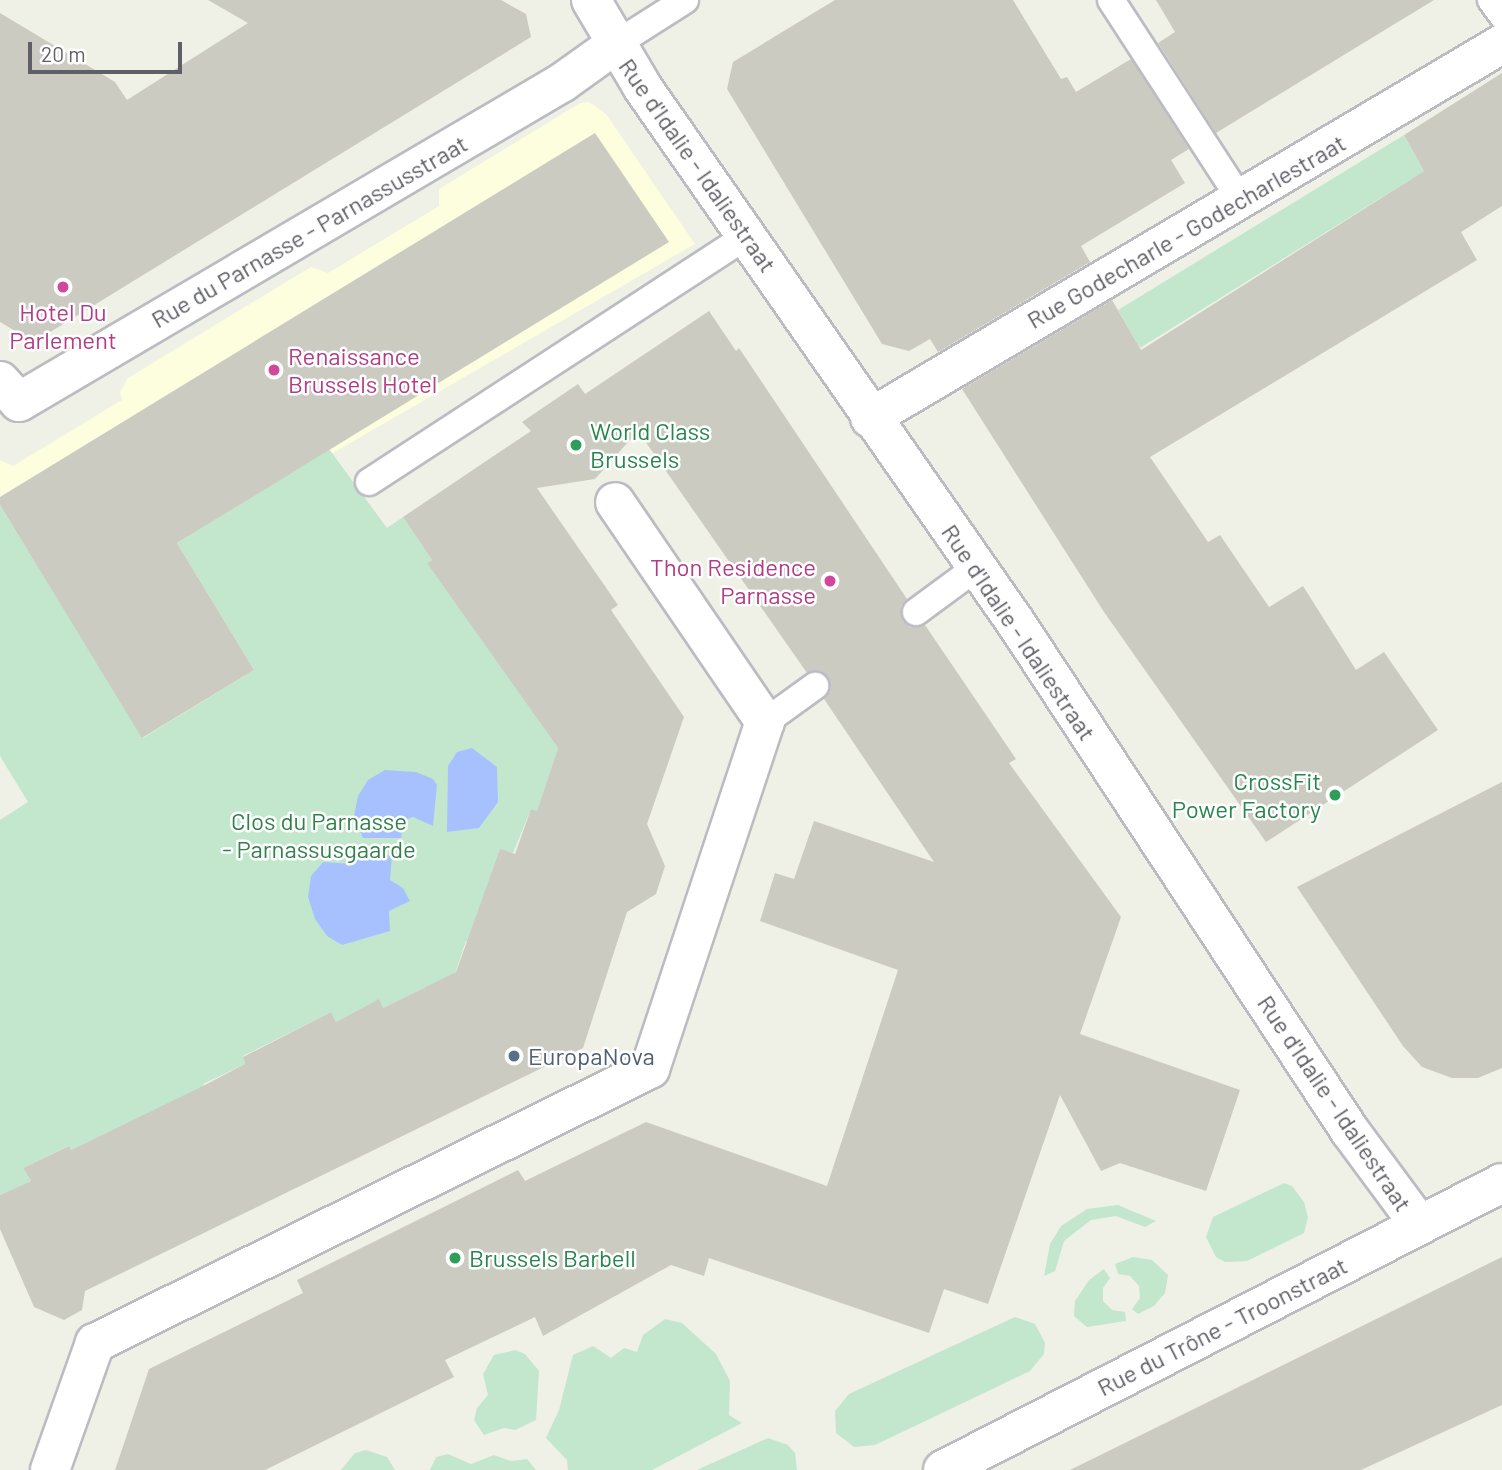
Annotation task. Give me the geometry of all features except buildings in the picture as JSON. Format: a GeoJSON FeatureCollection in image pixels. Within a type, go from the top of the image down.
{"type":"FeatureCollection","features":[{"type":"Feature","properties":{"kind":"street","name":"Rue d'Idalie - Idaliestraat"},"geometry":{"type":"LineString","coordinates":[[590,0],[616,44],[870,418],[977,567],[1350,1131],[1418,1223]]}},
{"type":"Feature","properties":{"kind":"street","name":"Rue du Parnasse - Parnassusstraat"},"geometry":{"type":"LineString","coordinates":[[6,399],[563,82],[616,44]]}},
{"type":"Feature","properties":{"kind":"street","name":"Rue Godecharle - Godecharlestraat"},"geometry":{"type":"LineString","coordinates":[[870,418],[1502,44]]}},
{"type":"Feature","properties":{"kind":"street"},"geometry":{"type":"LineString","coordinates":[[50,1470],[95,1343],[650,1069],[765,722],[615,502]]}},
{"type":"Feature","properties":{"kind":"street","name":"Rue du Trône - Troonstraat"},"geometry":{"type":"LineString","coordinates":[[943,1470],[1418,1223],[1502,1183]]}},
{"type":"Feature","properties":{"kind":"lane"},"geometry":{"type":"LineString","coordinates":[[616,44],[685,0]]}},
{"type":"Feature","properties":{"kind":"lane"},"geometry":{"type":"LineString","coordinates":[[1111,0],[1241,200]]}},
{"type":"Feature","properties":{"kind":"lane"},"geometry":{"type":"LineString","coordinates":[[1491,0],[1502,15]]}},
{"type":"Feature","properties":{"kind":"lane"},"geometry":{"type":"LineString","coordinates":[[369,482],[748,235]]}},
{"type":"Feature","properties":{"kind":"lane"},"geometry":{"type":"LineString","coordinates":[[916,612],[977,567]]}},
{"type":"Feature","properties":{"kind":"lane"},"geometry":{"type":"LineString","coordinates":[[765,722],[815,685]]}},
{"type":"Feature","properties":{"kind":"shaded area"},"geometry":{"type":"Polygon","coordinates":[[[589,102],[606,114],[695,244],[177,543],[254,670],[142,738],[0,506],[0,460],[13,466],[122,400],[120,392],[128,378],[311,267],[328,273],[439,206],[439,189],[580,103],[589,102]]]}},
{"type":"Feature","properties":{"kind":"green space"},"geometry":{"type":"Polygon","coordinates":[[[1404,135],[1424,171],[1140,348],[1118,310],[1404,135]]]}},
{"type":"Feature","properties":{"kind":"green space","name":"Clos du Parnasse - Parnassusgaarde"},"geometry":{"type":"Polygon","coordinates":[[[329,449],[387,528],[403,517],[432,560],[428,563],[558,748],[537,811],[531,809],[476,944],[466,941],[450,988],[425,987],[383,1008],[378,1000],[336,1022],[331,1012],[243,1056],[245,1064],[203,1084],[211,1103],[158,1108],[71,1150],[68,1146],[23,1168],[31,1181],[0,1195],[0,820],[28,802],[0,756],[0,505],[143,738],[254,670],[177,543],[329,449]]]}},
{"type":"Feature","properties":{"kind":"green space"},"geometry":{"type":"Polygon","coordinates":[[[1284,1183],[1292,1186],[1304,1202],[1308,1217],[1304,1233],[1247,1261],[1225,1262],[1216,1257],[1206,1237],[1213,1217],[1284,1183]]]}},
{"type":"Feature","properties":{"kind":"green space"},"geometry":{"type":"Polygon","coordinates":[[[1118,1205],[1156,1221],[1145,1227],[1116,1216],[1091,1220],[1064,1241],[1055,1271],[1044,1276],[1050,1244],[1061,1226],[1087,1209],[1118,1205]]]}},
{"type":"Feature","properties":{"kind":"green space"},"geometry":{"type":"Polygon","coordinates":[[[1133,1257],[1152,1260],[1168,1275],[1165,1293],[1154,1306],[1138,1314],[1132,1309],[1140,1298],[1139,1286],[1130,1276],[1118,1274],[1115,1264],[1133,1257]]]}},
{"type":"Feature","properties":{"kind":"green space"},"geometry":{"type":"Polygon","coordinates":[[[1104,1269],[1110,1278],[1103,1288],[1103,1301],[1112,1310],[1125,1312],[1126,1321],[1087,1327],[1074,1316],[1075,1301],[1089,1280],[1104,1269]]]}},
{"type":"Feature","properties":{"kind":"green space"},"geometry":{"type":"Polygon","coordinates":[[[1015,1317],[1035,1324],[1045,1343],[1044,1354],[1030,1371],[875,1445],[854,1447],[836,1433],[835,1411],[849,1394],[1015,1317]]]}},
{"type":"Feature","properties":{"kind":"green space"},"geometry":{"type":"Polygon","coordinates":[[[665,1319],[682,1323],[716,1354],[730,1381],[729,1415],[742,1423],[652,1470],[568,1470],[567,1460],[546,1438],[559,1410],[573,1355],[593,1346],[611,1358],[624,1348],[637,1352],[643,1335],[665,1319]]]}},
{"type":"Feature","properties":{"kind":"green space"},"geometry":{"type":"Polygon","coordinates":[[[515,1350],[525,1354],[539,1371],[536,1420],[515,1430],[504,1428],[484,1435],[474,1420],[477,1408],[488,1395],[483,1374],[494,1355],[515,1350]]]}},
{"type":"Feature","properties":{"kind":"green space"},"geometry":{"type":"Polygon","coordinates":[[[768,1438],[788,1445],[795,1453],[797,1470],[697,1470],[768,1438]]]}},
{"type":"Feature","properties":{"kind":"green space"},"geometry":{"type":"Polygon","coordinates":[[[366,1450],[387,1457],[395,1470],[341,1470],[355,1453],[366,1450]]]}},
{"type":"Feature","properties":{"kind":"green space"},"geometry":{"type":"Polygon","coordinates":[[[448,1454],[471,1464],[494,1455],[511,1461],[527,1459],[536,1470],[430,1470],[436,1457],[448,1454]]]}},
{"type":"Feature","properties":{"kind":"water"},"geometry":{"type":"Polygon","coordinates":[[[472,748],[497,767],[498,802],[479,828],[447,832],[448,766],[457,752],[472,748]]]}},
{"type":"Feature","properties":{"kind":"water"},"geometry":{"type":"Polygon","coordinates":[[[385,770],[416,772],[433,779],[437,785],[433,826],[413,817],[404,820],[401,838],[363,838],[354,816],[358,796],[368,780],[385,770]]]}},
{"type":"Feature","properties":{"kind":"water"},"geometry":{"type":"Polygon","coordinates":[[[361,855],[392,855],[390,880],[403,888],[410,901],[389,911],[390,931],[342,945],[327,936],[315,919],[308,897],[311,876],[323,862],[353,864],[361,855]]]}},
{"type":"Feature","properties":{"kind":"place","name":"Hotel Du Parlement"},"geometry":{"type":"Point","coordinates":[63,287]}},
{"type":"Feature","properties":{"kind":"place","name":"Renaissance Brussels Hotel"},"geometry":{"type":"Point","coordinates":[274,370]}},
{"type":"Feature","properties":{"kind":"place","name":"World Class Brussels"},"geometry":{"type":"Point","coordinates":[576,445]}},
{"type":"Feature","properties":{"kind":"place","name":"Thon Residence Parnasse"},"geometry":{"type":"Point","coordinates":[830,581]}},
{"type":"Feature","properties":{"kind":"place","name":"CrossFit Power Factory"},"geometry":{"type":"Point","coordinates":[1335,795]}},
{"type":"Feature","properties":{"kind":"place","name":"EuropaNova"},"geometry":{"type":"Point","coordinates":[514,1056]}},
{"type":"Feature","properties":{"kind":"place","name":"Brussels Barbell"},"geometry":{"type":"Point","coordinates":[455,1258]}}]}
